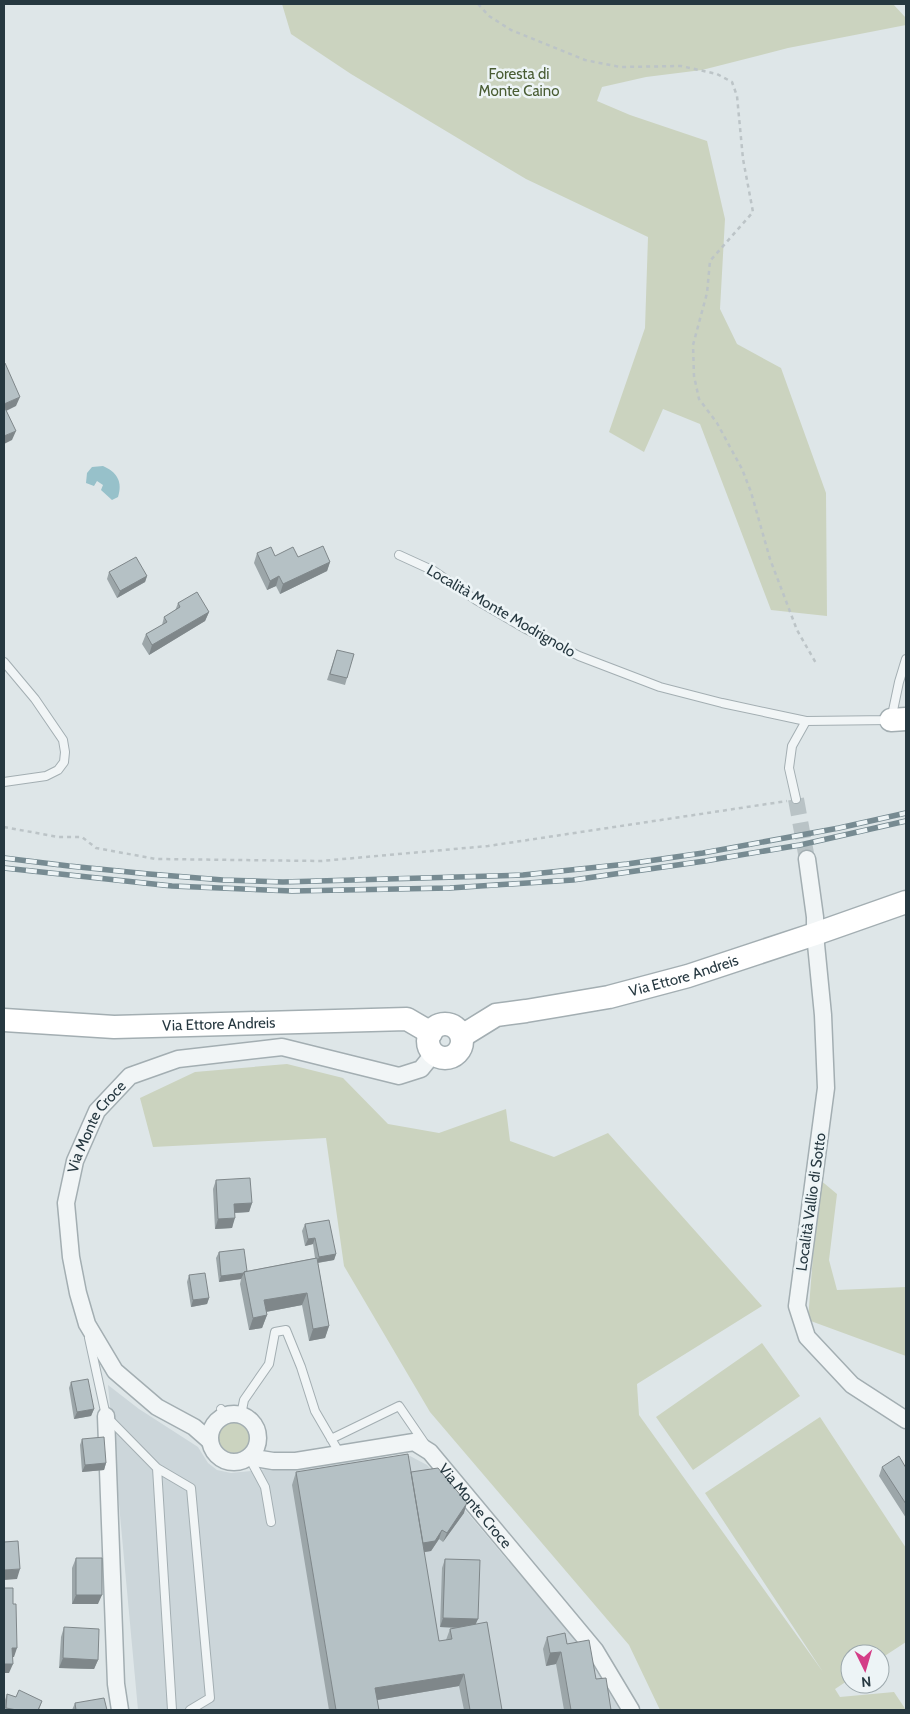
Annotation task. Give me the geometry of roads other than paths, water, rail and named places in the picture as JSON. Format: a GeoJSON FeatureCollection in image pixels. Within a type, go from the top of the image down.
{"type":"FeatureCollection","features":[{"type":"Feature","properties":{"kind":"street","name":"Località Vallio di Sotto"},"geometry":{"type":"LineString","coordinates":[[807,859],[816,917],[826,1088],[797,1306],[807,1337],[852,1385],[906,1420]]}},
{"type":"Feature","properties":{"kind":"street","name":"Via Ettore Andreis"},"geometry":{"type":"LineString","coordinates":[[432,1043],[435,1028],[447,1024],[454,1026],[462,1036],[496,1015],[526,1012],[609,997],[688,976],[906,902]]}},
{"type":"Feature","properties":{"kind":"street","name":"Via Ettore Andreis"},"geometry":{"type":"LineString","coordinates":[[4,1020],[114,1027],[407,1018],[432,1043]]}},
{"type":"Feature","properties":{"kind":"street","name":"Via Monte Croce"},"geometry":{"type":"LineString","coordinates":[[212,1433],[194,1427],[157,1408],[115,1372],[87,1324],[78,1294],[71,1257],[66,1203],[75,1162],[97,1111],[130,1076],[178,1059],[282,1047],[399,1076],[421,1069],[432,1043]]}},
{"type":"Feature","properties":{"kind":"street"},"geometry":{"type":"LineString","coordinates":[[234,1407],[252,1422],[256,1428],[258,1441],[256,1448],[249,1457],[242,1460],[227,1461],[215,1452],[212,1433],[221,1417],[234,1407]]}},
{"type":"Feature","properties":{"kind":"street"},"geometry":{"type":"LineString","coordinates":[[106,1416],[116,1684],[120,1710]]}},
{"type":"Feature","properties":{"kind":"street"},"geometry":{"type":"LineString","coordinates":[[258,1441],[273,1461]]}},
{"type":"Feature","properties":{"kind":"street","name":"Via Monte Croce"},"geometry":{"type":"LineString","coordinates":[[249,1457],[273,1461],[296,1461],[414,1442],[430,1452],[595,1650],[631,1710]]}},
{"type":"Feature","properties":{"kind":"lane","name":"Località Monte Modrignolo"},"geometry":{"type":"LineString","coordinates":[[399,555],[434,571],[476,600],[524,628],[579,656],[660,687],[722,704],[806,721],[899,720]]}},
{"type":"Feature","properties":{"kind":"lane"},"geometry":{"type":"LineString","coordinates":[[899,720],[899,682],[906,659]]}},
{"type":"Feature","properties":{"kind":"lane"},"geometry":{"type":"LineString","coordinates":[[4,662],[36,699],[62,740],[65,752],[64,762],[58,770],[46,776],[4,782]]}},
{"type":"Feature","properties":{"kind":"lane"},"geometry":{"type":"LineString","coordinates":[[796,800],[789,768],[792,746],[806,721]]}},
{"type":"Feature","properties":{"kind":"lane"},"geometry":{"type":"LineString","coordinates":[[87,1324],[97,1381],[106,1416],[157,1468],[191,1488],[210,1698],[190,1710]]}},
{"type":"Feature","properties":{"kind":"lane"},"geometry":{"type":"LineString","coordinates":[[234,1407],[269,1364],[274,1332],[286,1330],[301,1367],[315,1411],[340,1454]]}},
{"type":"Feature","properties":{"kind":"lane"},"geometry":{"type":"LineString","coordinates":[[331,1439],[399,1406],[430,1452]]}},
{"type":"Feature","properties":{"kind":"lane"},"geometry":{"type":"LineString","coordinates":[[249,1457],[265,1487],[271,1522]]}},
{"type":"Feature","properties":{"kind":"lane"},"geometry":{"type":"LineString","coordinates":[[157,1468],[172,1710]]}},
{"type":"Feature","properties":{"kind":"water"},"geometry":{"type":"Polygon","coordinates":[[[103,466],[112,471],[118,478],[120,487],[118,497],[112,500],[101,490],[103,485],[97,481],[94,486],[86,483],[87,473],[92,467],[103,466]]]}},
{"type":"Feature","properties":{"kind":"tunnel"},"geometry":{"type":"LineString","coordinates":[[796,799],[807,859]]}},
{"type":"Feature","properties":{"kind":"railway"},"geometry":{"type":"LineString","coordinates":[[4,858],[149,874],[223,880],[283,882],[523,875],[627,864],[703,853],[839,828],[906,813]]}},
{"type":"Feature","properties":{"kind":"railway"},"geometry":{"type":"LineString","coordinates":[[4,868],[172,886],[292,891],[450,888],[573,880],[705,861],[800,845],[906,821]]}},
{"type":"Feature","properties":{"kind":"park label","name":"Foresta di Monte Caino"},"geometry":{"type":"Point","coordinates":[519,82]}}]}
